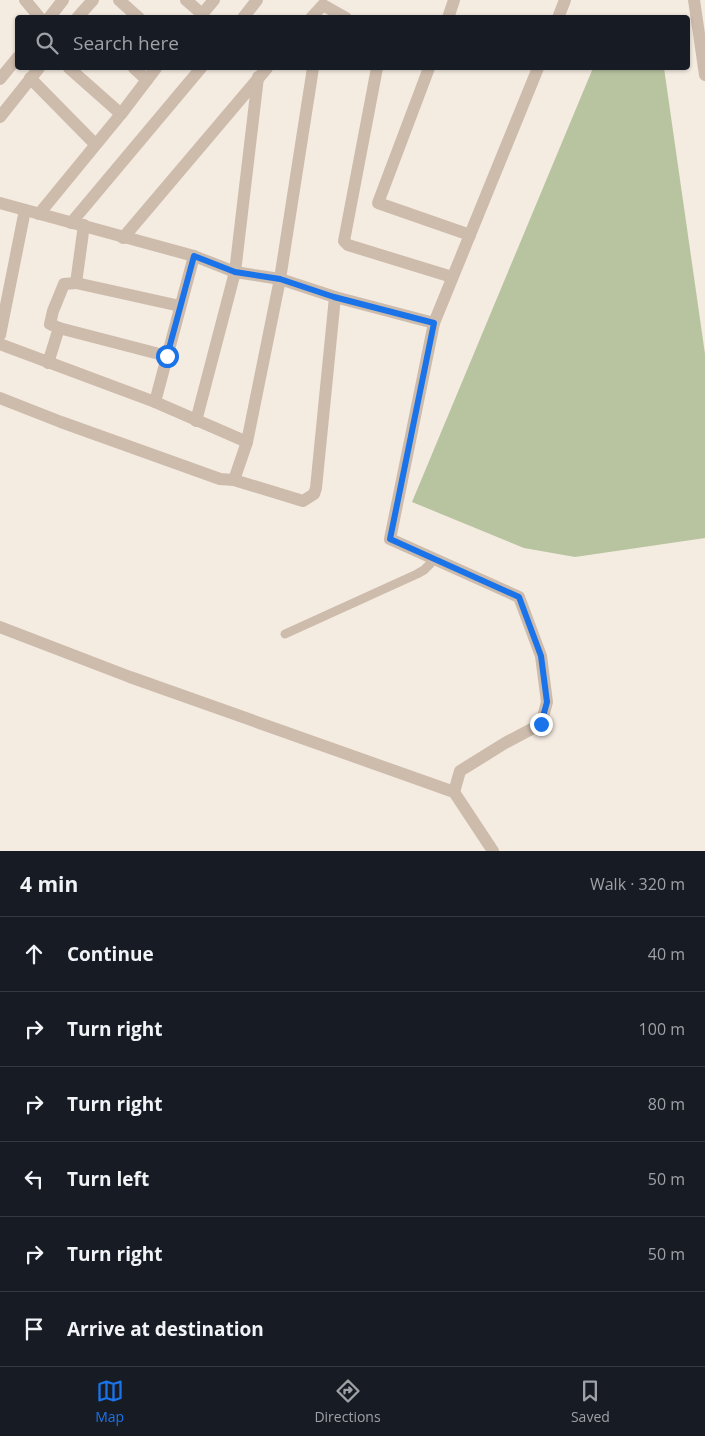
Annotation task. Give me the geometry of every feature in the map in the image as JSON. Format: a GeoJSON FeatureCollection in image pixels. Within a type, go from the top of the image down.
{"type":"FeatureCollection","features":[{"type":"Feature","properties":{"kind":"street"},"geometry":{"type":"LineString","coordinates":[[25,0],[38,15]]}},
{"type":"Feature","properties":{"kind":"street"},"geometry":{"type":"LineString","coordinates":[[51,15],[63,0]]}},
{"type":"Feature","properties":{"kind":"street"},"geometry":{"type":"LineString","coordinates":[[80,15],[93,0]]}},
{"type":"Feature","properties":{"kind":"street"},"geometry":{"type":"LineString","coordinates":[[119,0],[136,15]]}},
{"type":"Feature","properties":{"kind":"street"},"geometry":{"type":"LineString","coordinates":[[186,0],[200,15]]}},
{"type":"Feature","properties":{"kind":"street"},"geometry":{"type":"LineString","coordinates":[[202,15],[214,0]]}},
{"type":"Feature","properties":{"kind":"street"},"geometry":{"type":"LineString","coordinates":[[245,15],[257,0]]}},
{"type":"Feature","properties":{"kind":"street"},"geometry":{"type":"LineString","coordinates":[[449,15],[454,0]]}},
{"type":"Feature","properties":{"kind":"street"},"geometry":{"type":"LineString","coordinates":[[559,15],[565,0]]}},
{"type":"Feature","properties":{"kind":"street"},"geometry":{"type":"LineString","coordinates":[[694,0],[705,74]]}},
{"type":"Feature","properties":{"kind":"street"},"geometry":{"type":"LineString","coordinates":[[322,7],[339,15]]}},
{"type":"Feature","properties":{"kind":"street"},"geometry":{"type":"LineString","coordinates":[[0,79],[15,61]]}},
{"type":"Feature","properties":{"kind":"street"},"geometry":{"type":"LineString","coordinates":[[0,117],[37,70]]}},
{"type":"Feature","properties":{"kind":"street"},"geometry":{"type":"LineString","coordinates":[[72,70],[120,114]]}},
{"type":"Feature","properties":{"kind":"street"},"geometry":{"type":"LineString","coordinates":[[136,70],[147,80]]}},
{"type":"Feature","properties":{"kind":"street"},"geometry":{"type":"LineString","coordinates":[[39,214],[154,70]]}},
{"type":"Feature","properties":{"kind":"street"},"geometry":{"type":"LineString","coordinates":[[71,223],[199,70]]}},
{"type":"Feature","properties":{"kind":"street"},"geometry":{"type":"LineString","coordinates":[[234,480],[247,442],[280,279],[313,70]]}},
{"type":"Feature","properties":{"kind":"street"},"geometry":{"type":"LineString","coordinates":[[377,70],[344,241],[348,246],[452,277]]}},
{"type":"Feature","properties":{"kind":"street"},"geometry":{"type":"LineString","coordinates":[[428,70],[378,203],[470,235]]}},
{"type":"Feature","properties":{"kind":"street"},"geometry":{"type":"LineString","coordinates":[[454,792],[460,771],[505,743],[541,724],[547,702],[541,656],[519,597],[390,539],[434,323],[537,70]]}},
{"type":"Feature","properties":{"kind":"street"},"geometry":{"type":"LineString","coordinates":[[123,238],[263,72]]}},
{"type":"Feature","properties":{"kind":"street"},"geometry":{"type":"LineString","coordinates":[[196,421],[235,272],[263,72]]}},
{"type":"Feature","properties":{"kind":"street"},"geometry":{"type":"LineString","coordinates":[[30,78],[95,144]]}},
{"type":"Feature","properties":{"kind":"street"},"geometry":{"type":"LineString","coordinates":[[0,203],[194,256],[235,272],[280,279],[334,297],[434,323]]}},
{"type":"Feature","properties":{"kind":"street"},"geometry":{"type":"LineString","coordinates":[[0,335],[25,210]]}},
{"type":"Feature","properties":{"kind":"street"},"geometry":{"type":"LineString","coordinates":[[76,283],[84,225]]}},
{"type":"Feature","properties":{"kind":"street"},"geometry":{"type":"LineString","coordinates":[[154,402],[194,256]]}},
{"type":"Feature","properties":{"kind":"street"},"geometry":{"type":"LineString","coordinates":[[167,356],[59,328],[50,324],[53,311],[64,284],[76,283],[180,306]]}},
{"type":"Feature","properties":{"kind":"street"},"geometry":{"type":"LineString","coordinates":[[0,398],[60,422],[220,479],[234,480],[303,501],[314,494],[334,297]]}},
{"type":"Feature","properties":{"kind":"street"},"geometry":{"type":"LineString","coordinates":[[48,362],[59,328]]}},
{"type":"Feature","properties":{"kind":"street"},"geometry":{"type":"LineString","coordinates":[[0,344],[154,402],[247,442]]}},
{"type":"Feature","properties":{"kind":"street"},"geometry":{"type":"LineString","coordinates":[[0,628],[130,677],[454,792],[493,851]]}},
{"type":"Feature","properties":{"kind":"lane"},"geometry":{"type":"LineString","coordinates":[[284,634],[417,574],[435,559]]}},
{"type":"Feature","properties":{"kind":"green space"},"geometry":{"type":"Polygon","coordinates":[[[592,70],[664,70],[705,354],[705,538],[575,557],[524,548],[412,502],[592,70]]]}},
{"type":"Feature","properties":{"kind":"route"},"geometry":{"type":"LineString","coordinates":[[167,356],[194,256],[235,272],[280,279],[334,297],[434,323],[390,539],[519,597],[541,656],[547,702],[541,724]]}}]}
